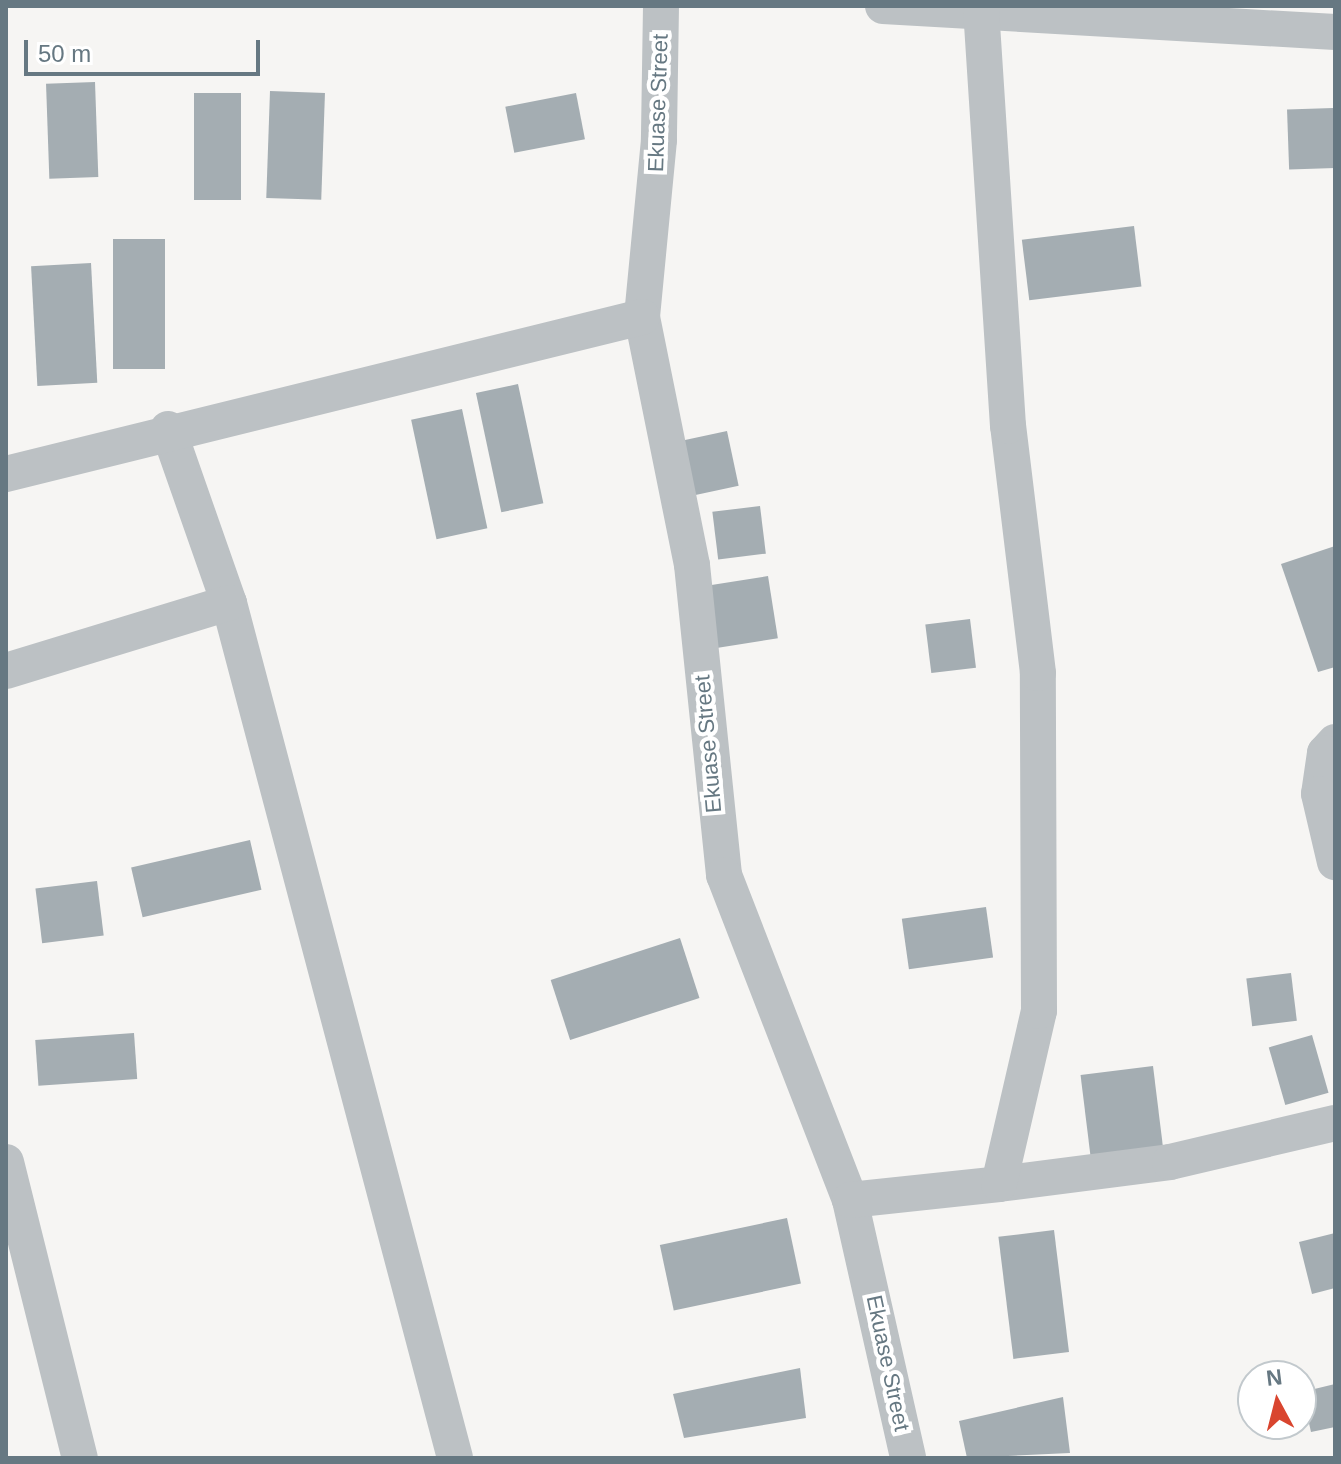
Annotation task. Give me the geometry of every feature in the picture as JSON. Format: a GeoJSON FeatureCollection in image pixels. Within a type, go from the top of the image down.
{"type":"FeatureCollection","features":[{"type":"Feature","properties":{"kind":"street","name":"Ekuase Street"},"geometry":{"type":"LineString","coordinates":[[661,6],[659,140],[642,317],[692,565],[724,875],[850,1200],[908,1458]]}},
{"type":"Feature","properties":{"kind":"street"},"geometry":{"type":"LineString","coordinates":[[883,6],[1335,32]]}},
{"type":"Feature","properties":{"kind":"street"},"geometry":{"type":"LineString","coordinates":[[981,14],[1008,426],[1038,673],[1039,1011],[999,1184]]}},
{"type":"Feature","properties":{"kind":"street"},"geometry":{"type":"LineString","coordinates":[[6,474],[168,429],[642,317]]}},
{"type":"Feature","properties":{"kind":"street"},"geometry":{"type":"LineString","coordinates":[[168,429],[229,603],[455,1458]]}},
{"type":"Feature","properties":{"kind":"street"},"geometry":{"type":"LineString","coordinates":[[6,671],[229,603]]}},
{"type":"Feature","properties":{"kind":"street"},"geometry":{"type":"LineString","coordinates":[[1335,742],[1325,753],[1319,794],[1335,862]]}},
{"type":"Feature","properties":{"kind":"street"},"geometry":{"type":"LineString","coordinates":[[850,1200],[1170,1162],[1335,1123]]}},
{"type":"Feature","properties":{"kind":"street"},"geometry":{"type":"LineString","coordinates":[[6,1162],[80,1458]]}},
{"type":"Feature","properties":{"kind":"building"},"geometry":{"type":"Polygon","coordinates":[[[95,82],[98,177],[49,179],[46,84],[95,82]]]}},
{"type":"Feature","properties":{"kind":"building"},"geometry":{"type":"Polygon","coordinates":[[[270,91],[325,93],[321,200],[266,198],[270,91]]]}},
{"type":"Feature","properties":{"kind":"building"},"geometry":{"type":"Polygon","coordinates":[[[194,93],[241,93],[241,200],[194,200],[194,93]]]}},
{"type":"Feature","properties":{"kind":"building"},"geometry":{"type":"Polygon","coordinates":[[[576,93],[585,139],[514,153],[505,107],[576,93]]]}},
{"type":"Feature","properties":{"kind":"building"},"geometry":{"type":"Polygon","coordinates":[[[1333,108],[1335,168],[1289,170],[1287,110],[1333,108]]]}},
{"type":"Feature","properties":{"kind":"building"},"geometry":{"type":"Polygon","coordinates":[[[1134,226],[1141,287],[1029,300],[1022,240],[1134,226]]]}},
{"type":"Feature","properties":{"kind":"building"},"geometry":{"type":"Polygon","coordinates":[[[113,239],[165,239],[165,369],[113,369],[113,239]]]}},
{"type":"Feature","properties":{"kind":"building"},"geometry":{"type":"Polygon","coordinates":[[[91,263],[97,383],[37,386],[31,266],[91,263]]]}},
{"type":"Feature","properties":{"kind":"building"},"geometry":{"type":"Polygon","coordinates":[[[518,384],[543,503],[501,512],[476,393],[518,384]]]}},
{"type":"Feature","properties":{"kind":"building"},"geometry":{"type":"Polygon","coordinates":[[[462,409],[487,528],[437,539],[411,420],[462,409]]]}},
{"type":"Feature","properties":{"kind":"building"},"geometry":{"type":"Polygon","coordinates":[[[727,431],[739,486],[684,497],[672,443],[727,431]]]}},
{"type":"Feature","properties":{"kind":"building"},"geometry":{"type":"Polygon","coordinates":[[[760,506],[766,554],[718,559],[712,512],[760,506]]]}},
{"type":"Feature","properties":{"kind":"building"},"geometry":{"type":"Polygon","coordinates":[[[1335,546],[1335,667],[1318,672],[1281,564],[1335,546]]]}},
{"type":"Feature","properties":{"kind":"building"},"geometry":{"type":"Polygon","coordinates":[[[768,576],[778,638],[717,648],[707,586],[768,576]]]}},
{"type":"Feature","properties":{"kind":"building"},"geometry":{"type":"Polygon","coordinates":[[[970,619],[976,668],[931,673],[925,624],[970,619]]]}},
{"type":"Feature","properties":{"kind":"building"},"geometry":{"type":"Polygon","coordinates":[[[250,840],[261,890],[143,917],[131,867],[250,840]]]}},
{"type":"Feature","properties":{"kind":"building"},"geometry":{"type":"Polygon","coordinates":[[[97,881],[104,936],[42,943],[35,889],[97,881]]]}},
{"type":"Feature","properties":{"kind":"building"},"geometry":{"type":"Polygon","coordinates":[[[986,907],[993,958],[909,969],[902,919],[986,907]]]}},
{"type":"Feature","properties":{"kind":"building"},"geometry":{"type":"Polygon","coordinates":[[[680,938],[699,998],[570,1040],[551,980],[680,938]]]}},
{"type":"Feature","properties":{"kind":"building"},"geometry":{"type":"Polygon","coordinates":[[[1291,973],[1297,1021],[1252,1026],[1246,978],[1291,973]]]}},
{"type":"Feature","properties":{"kind":"building"},"geometry":{"type":"Polygon","coordinates":[[[134,1033],[137,1079],[38,1086],[35,1040],[134,1033]]]}},
{"type":"Feature","properties":{"kind":"building"},"geometry":{"type":"Polygon","coordinates":[[[1312,1035],[1329,1093],[1285,1105],[1269,1047],[1312,1035]]]}},
{"type":"Feature","properties":{"kind":"building"},"geometry":{"type":"Polygon","coordinates":[[[1153,1066],[1163,1149],[1091,1158],[1081,1075],[1153,1066]]]}},
{"type":"Feature","properties":{"kind":"building"},"geometry":{"type":"Polygon","coordinates":[[[787,1218],[801,1284],[674,1311],[660,1245],[787,1218]]]}},
{"type":"Feature","properties":{"kind":"building"},"geometry":{"type":"Polygon","coordinates":[[[1054,1230],[1069,1352],[1013,1359],[998,1237],[1054,1230]]]}},
{"type":"Feature","properties":{"kind":"building"},"geometry":{"type":"Polygon","coordinates":[[[1335,1233],[1335,1288],[1312,1294],[1299,1242],[1335,1233]]]}},
{"type":"Feature","properties":{"kind":"building"},"geometry":{"type":"Polygon","coordinates":[[[800,1368],[806,1418],[684,1438],[673,1394],[800,1368]]]}},
{"type":"Feature","properties":{"kind":"building"},"geometry":{"type":"Polygon","coordinates":[[[1335,1384],[1335,1427],[1317,1431],[1317,1388],[1335,1384]]]}},
{"type":"Feature","properties":{"kind":"building"},"geometry":{"type":"Polygon","coordinates":[[[1063,1397],[1070,1453],[967,1458],[959,1421],[1063,1397]]]}}]}
